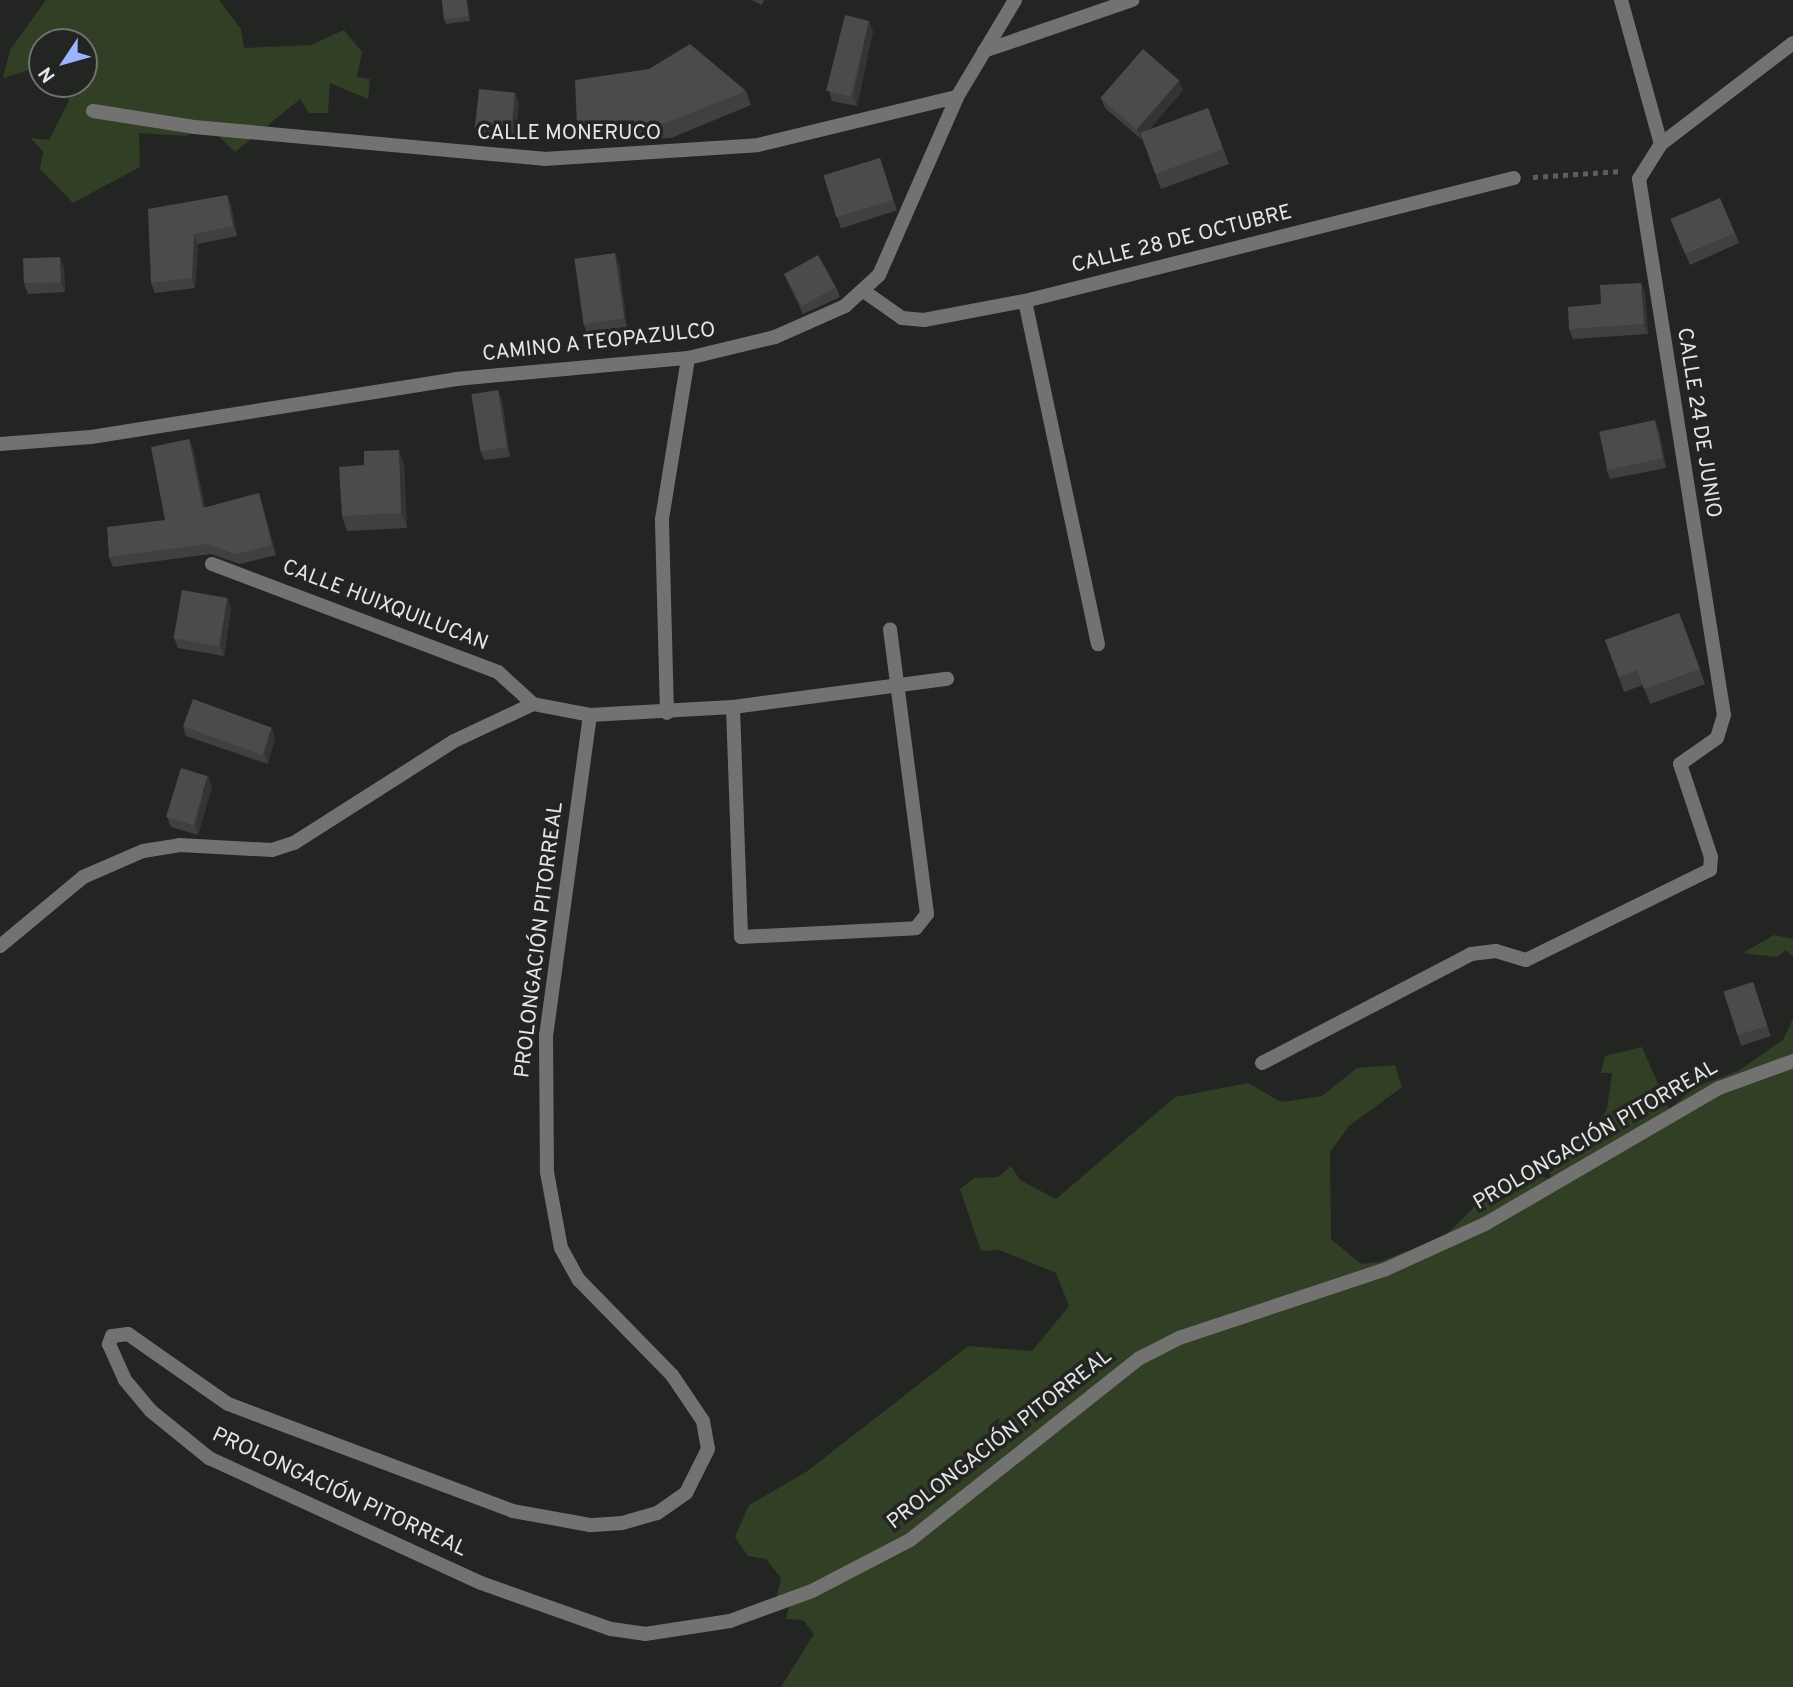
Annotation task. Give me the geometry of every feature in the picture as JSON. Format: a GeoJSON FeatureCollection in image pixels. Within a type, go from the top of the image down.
{"type":"FeatureCollection","features":[{"type":"Feature","properties":{"kind":"street"},"geometry":{"type":"LineString","coordinates":[[865,292],[914,207],[957,97],[1015,0]]}},
{"type":"Feature","properties":{"kind":"street"},"geometry":{"type":"LineString","coordinates":[[984,51],[1132,0]]}},
{"type":"Feature","properties":{"kind":"street"},"geometry":{"type":"LineString","coordinates":[[1620,0],[1661,144]]}},
{"type":"Feature","properties":{"kind":"street"},"geometry":{"type":"LineString","coordinates":[[1640,170],[1661,144],[1793,43]]}},
{"type":"Feature","properties":{"kind":"street","name":"CALLE MONERUCO"},"geometry":{"type":"LineString","coordinates":[[93,111],[194,127],[544,159],[758,145],[957,97]]}},
{"type":"Feature","properties":{"kind":"street","name":"CALLE 24 DE JUNIO"},"geometry":{"type":"LineString","coordinates":[[1262,1062],[1471,954],[1496,951],[1526,960],[1710,870],[1712,857],[1680,764],[1717,738],[1724,715],[1640,170]]}},
{"type":"Feature","properties":{"kind":"street","name":"CALLE 28 DE OCTUBRE"},"geometry":{"type":"LineString","coordinates":[[865,292],[883,309],[913,319],[1025,301],[1514,178]]}},
{"type":"Feature","properties":{"kind":"street","name":"CAMINO A TEOPAZULCO"},"geometry":{"type":"LineString","coordinates":[[0,444],[91,437],[469,377],[688,358],[775,337],[865,292]]}},
{"type":"Feature","properties":{"kind":"street"},"geometry":{"type":"LineString","coordinates":[[1025,301],[1098,644]]}},
{"type":"Feature","properties":{"kind":"street"},"geometry":{"type":"LineString","coordinates":[[667,713],[662,519],[688,358]]}},
{"type":"Feature","properties":{"kind":"street","name":"CALLE HUIXQUILUCAN"},"geometry":{"type":"LineString","coordinates":[[212,564],[498,672],[533,704]]}},
{"type":"Feature","properties":{"kind":"street"},"geometry":{"type":"LineString","coordinates":[[733,714],[741,937],[908,929],[927,914],[893,681],[890,629]]}},
{"type":"Feature","properties":{"kind":"street"},"geometry":{"type":"LineString","coordinates":[[0,946],[83,877],[143,851],[179,845],[272,850],[294,842],[454,741],[533,704],[590,715],[733,714],[893,681],[947,679]]}},
{"type":"Feature","properties":{"kind":"street","name":"PROLONGACIÓN PITORREAL"},"geometry":{"type":"LineString","coordinates":[[590,715],[546,1035],[547,1172],[561,1248],[579,1280],[672,1376],[703,1422],[708,1449],[687,1493],[657,1513],[622,1523],[590,1525],[513,1511],[228,1404],[128,1334],[112,1336],[109,1344],[112,1359],[150,1411],[209,1458],[481,1583],[611,1629],[645,1634],[730,1620],[822,1586],[948,1513],[1140,1358],[1179,1338],[1375,1273],[1485,1224],[1719,1088],[1793,1062]]}},
{"type":"Feature","properties":{"kind":"path"},"geometry":{"type":"LineString","coordinates":[[1514,178],[1640,170]]}},
{"type":"Feature","properties":{"kind":"green space"},"geometry":{"type":"Polygon","coordinates":[[[46,0],[219,0],[241,29],[244,48],[311,45],[344,30],[362,52],[357,77],[370,79],[368,99],[330,83],[328,113],[309,113],[300,99],[235,152],[209,126],[186,136],[139,133],[140,167],[73,203],[40,169],[43,152],[31,138],[49,140],[68,98],[98,98],[98,28],[28,28],[28,70],[3,78],[10,50],[46,0]]]}},
{"type":"Feature","properties":{"kind":"green space"},"geometry":{"type":"Polygon","coordinates":[[[1774,935],[1793,939],[1793,956],[1785,950],[1777,957],[1743,953],[1774,935]]]}},
{"type":"Feature","properties":{"kind":"green space"},"geometry":{"type":"Polygon","coordinates":[[[1793,1019],[1793,1687],[781,1687],[814,1634],[803,1620],[786,1619],[790,1602],[776,1600],[781,1578],[766,1559],[748,1556],[735,1537],[749,1505],[806,1472],[968,1346],[1032,1351],[1069,1306],[1056,1273],[999,1250],[981,1251],[960,1189],[974,1178],[998,1177],[1011,1166],[1020,1180],[1056,1199],[1175,1097],[1248,1083],[1281,1102],[1296,1100],[1322,1096],[1357,1068],[1395,1065],[1402,1087],[1349,1126],[1330,1152],[1331,1239],[1361,1264],[1379,1262],[1444,1237],[1483,1198],[1530,1174],[1551,1179],[1546,1159],[1595,1129],[1607,1109],[1612,1073],[1601,1073],[1605,1056],[1642,1047],[1669,1109],[1695,1087],[1738,1071],[1783,1040],[1793,1019]]]}},
{"type":"Feature","properties":{"kind":"building"},"geometry":{"type":"Polygon","coordinates":[[[442,0],[466,0],[468,16],[444,19],[442,0]]]}},
{"type":"Feature","properties":{"kind":"building"},"geometry":{"type":"Polygon","coordinates":[[[845,15],[869,21],[850,97],[826,91],[845,15]]]}},
{"type":"Feature","properties":{"kind":"building"},"geometry":{"type":"Polygon","coordinates":[[[690,44],[746,91],[666,123],[577,126],[575,80],[649,69],[690,44]]]}},
{"type":"Feature","properties":{"kind":"building"},"geometry":{"type":"Polygon","coordinates":[[[1143,49],[1179,80],[1137,130],[1100,98],[1143,49]]]}},
{"type":"Feature","properties":{"kind":"building"},"geometry":{"type":"Polygon","coordinates":[[[479,89],[515,93],[511,130],[475,126],[479,89]]]}},
{"type":"Feature","properties":{"kind":"building"},"geometry":{"type":"Polygon","coordinates":[[[1208,108],[1223,149],[1155,174],[1140,133],[1208,108]]]}},
{"type":"Feature","properties":{"kind":"building"},"geometry":{"type":"Polygon","coordinates":[[[880,158],[893,200],[836,217],[824,175],[880,158]]]}},
{"type":"Feature","properties":{"kind":"building"},"geometry":{"type":"Polygon","coordinates":[[[227,195],[233,226],[194,234],[192,278],[151,283],[148,209],[227,195]]]}},
{"type":"Feature","properties":{"kind":"building"},"geometry":{"type":"Polygon","coordinates":[[[1720,198],[1735,233],[1685,254],[1670,219],[1720,198]]]}},
{"type":"Feature","properties":{"kind":"building"},"geometry":{"type":"Polygon","coordinates":[[[615,253],[624,318],[584,324],[574,259],[615,253]]]}},
{"type":"Feature","properties":{"kind":"building"},"geometry":{"type":"Polygon","coordinates":[[[818,255],[836,287],[802,306],[784,274],[818,255]]]}},
{"type":"Feature","properties":{"kind":"building"},"geometry":{"type":"Polygon","coordinates":[[[60,257],[61,282],[24,283],[23,258],[60,257]]]}},
{"type":"Feature","properties":{"kind":"building"},"geometry":{"type":"Polygon","coordinates":[[[1641,283],[1644,324],[1569,329],[1568,307],[1601,304],[1600,285],[1641,283]]]}},
{"type":"Feature","properties":{"kind":"building"},"geometry":{"type":"Polygon","coordinates":[[[498,390],[507,447],[480,452],[471,394],[498,390]]]}},
{"type":"Feature","properties":{"kind":"building"},"geometry":{"type":"Polygon","coordinates":[[[1655,420],[1663,458],[1607,470],[1599,432],[1655,420]]]}},
{"type":"Feature","properties":{"kind":"building"},"geometry":{"type":"Polygon","coordinates":[[[189,439],[203,508],[259,493],[272,545],[236,554],[207,544],[109,557],[107,527],[165,520],[151,447],[189,439]]]}},
{"type":"Feature","properties":{"kind":"building"},"geometry":{"type":"Polygon","coordinates":[[[399,450],[401,513],[342,516],[339,467],[364,465],[364,451],[399,450]]]}},
{"type":"Feature","properties":{"kind":"building"},"geometry":{"type":"Polygon","coordinates":[[[182,590],[227,598],[219,646],[173,638],[182,590]]]}},
{"type":"Feature","properties":{"kind":"building"},"geometry":{"type":"Polygon","coordinates":[[[1679,613],[1700,669],[1644,689],[1637,670],[1619,677],[1605,640],[1679,613]]]}},
{"type":"Feature","properties":{"kind":"building"},"geometry":{"type":"Polygon","coordinates":[[[193,699],[272,728],[262,755],[183,726],[193,699]]]}},
{"type":"Feature","properties":{"kind":"building"},"geometry":{"type":"Polygon","coordinates":[[[181,768],[208,776],[193,825],[166,817],[181,768]]]}},
{"type":"Feature","properties":{"kind":"building"},"geometry":{"type":"Polygon","coordinates":[[[1753,982],[1767,1026],[1738,1035],[1724,992],[1753,982]]]}}]}
